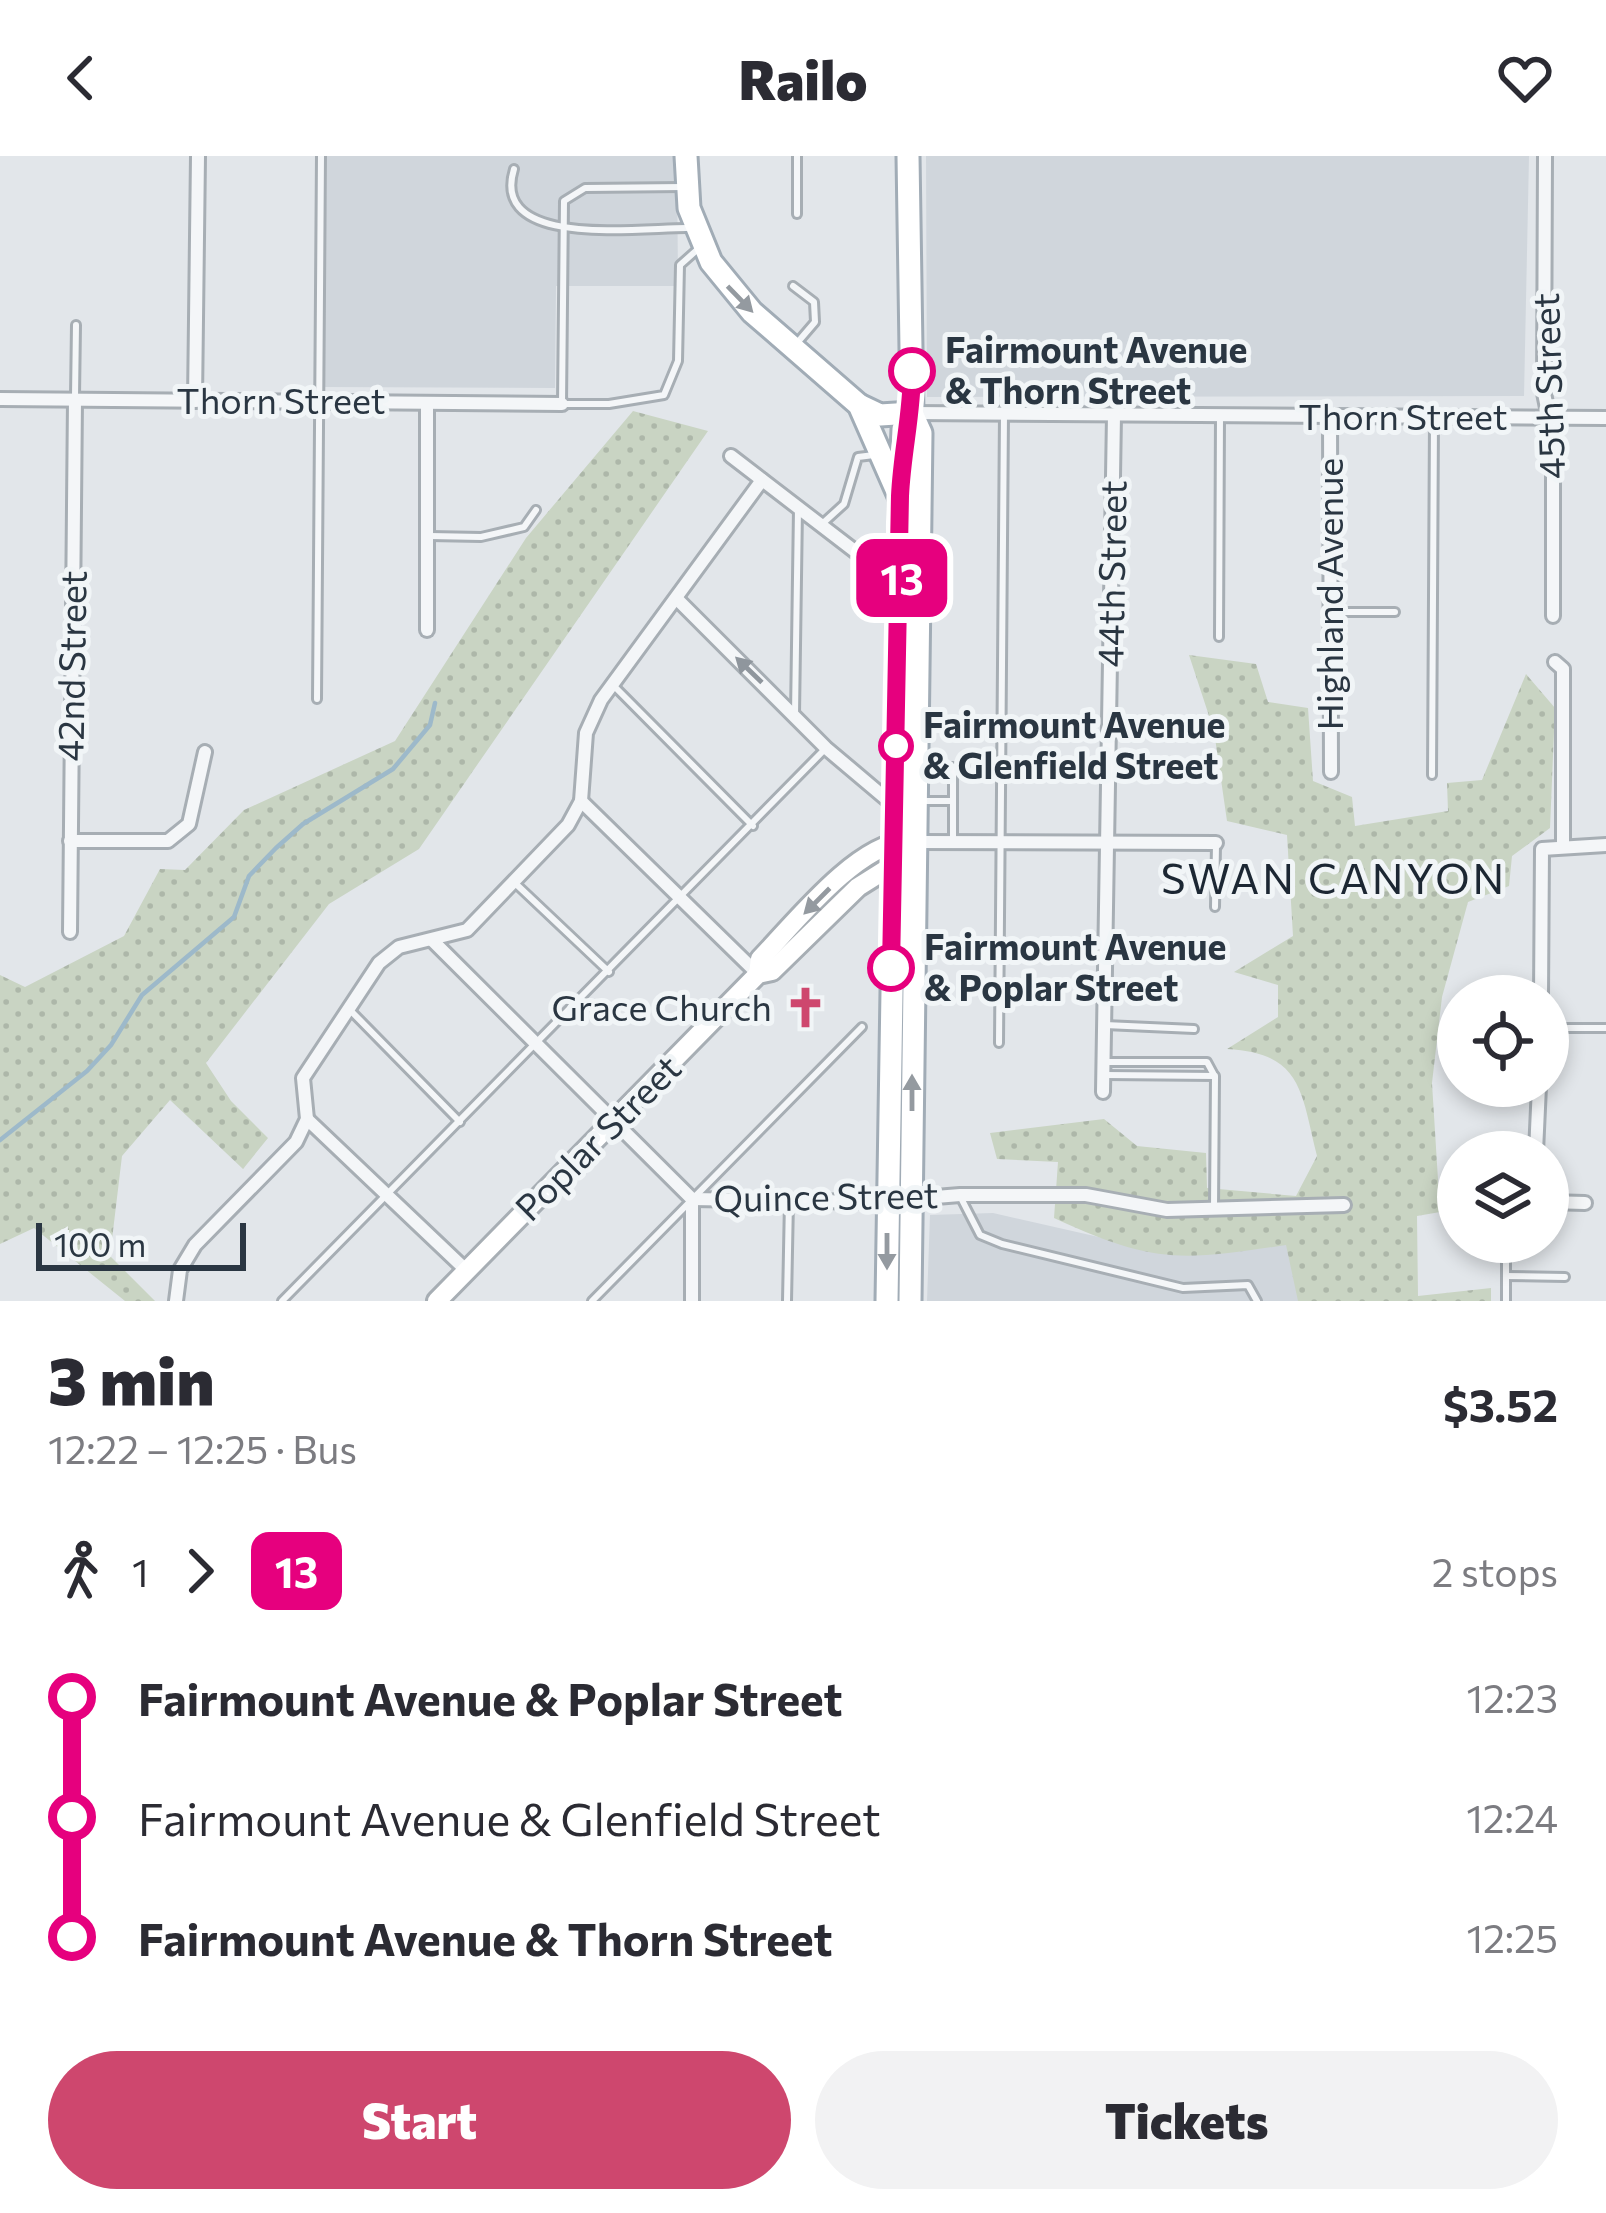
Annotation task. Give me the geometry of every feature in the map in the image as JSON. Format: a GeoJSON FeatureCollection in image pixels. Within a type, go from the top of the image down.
{"type":"FeatureCollection","features":[{"type":"Feature","properties":{"kind":"main road"},"geometry":{"type":"LineString","coordinates":[[686,156],[686,188],[698,237],[729,288],[859,405],[880,415],[912,413]]}},
{"type":"Feature","properties":{"kind":"main road"},"geometry":{"type":"LineString","coordinates":[[906,804],[916,766],[922,433],[912,413],[908,156]]}},
{"type":"Feature","properties":{"kind":"main road"},"geometry":{"type":"LineString","coordinates":[[859,405],[900,496]]}},
{"type":"Feature","properties":{"kind":"main road"},"geometry":{"type":"LineString","coordinates":[[910,1301],[908,837],[900,496],[903,429],[912,413]]}},
{"type":"Feature","properties":{"kind":"main road"},"geometry":{"type":"LineString","coordinates":[[887,1301],[893,867],[908,837]]}},
{"type":"Feature","properties":{"kind":"street"},"geometry":{"type":"LineString","coordinates":[[195,401],[198,156]]}},
{"type":"Feature","properties":{"kind":"street","name":"45th Street"},"geometry":{"type":"LineString","coordinates":[[1545,156],[1544,393],[1551,418],[1553,616]]}},
{"type":"Feature","properties":{"kind":"street","name":"Thorn Street"},"geometry":{"type":"LineString","coordinates":[[0,399],[562,404]]}},
{"type":"Feature","properties":{"kind":"street","name":"42nd Street"},"geometry":{"type":"LineString","coordinates":[[70,932],[75,400]]}},
{"type":"Feature","properties":{"kind":"street"},"geometry":{"type":"LineString","coordinates":[[428,403],[428,630]]}},
{"type":"Feature","properties":{"kind":"street","name":"Thorn Street"},"geometry":{"type":"LineString","coordinates":[[912,413],[1606,418]]}},
{"type":"Feature","properties":{"kind":"street","name":"44th Street"},"geometry":{"type":"LineString","coordinates":[[1103,1092],[1114,415]]}},
{"type":"Feature","properties":{"kind":"street","name":"Highland Avenue"},"geometry":{"type":"LineString","coordinates":[[1330,416],[1330,772]]}},
{"type":"Feature","properties":{"kind":"street"},"geometry":{"type":"LineString","coordinates":[[730,456],[856,552],[902,553]]}},
{"type":"Feature","properties":{"kind":"street"},"geometry":{"type":"LineString","coordinates":[[176,1301],[180,1270],[195,1245],[296,1142],[307,1119],[303,1078],[379,963],[399,946],[467,930],[568,825],[581,801],[586,733],[612,684],[762,480]]}},
{"type":"Feature","properties":{"kind":"street"},"geometry":{"type":"LineString","coordinates":[[677,600],[826,748],[906,804]]}},
{"type":"Feature","properties":{"kind":"street"},"geometry":{"type":"LineString","coordinates":[[1555,662],[1563,669],[1563,844]]}},
{"type":"Feature","properties":{"kind":"street"},"geometry":{"type":"LineString","coordinates":[[70,841],[168,841],[189,824],[205,752]]}},
{"type":"Feature","properties":{"kind":"street"},"geometry":{"type":"LineString","coordinates":[[581,801],[758,974]]}},
{"type":"Feature","properties":{"kind":"street"},"geometry":{"type":"LineString","coordinates":[[908,837],[1216,843]]}},
{"type":"Feature","properties":{"kind":"street","name":"Poplar Street"},"geometry":{"type":"LineString","coordinates":[[758,974],[760,959],[841,877],[908,837]]}},
{"type":"Feature","properties":{"kind":"street"},"geometry":{"type":"LineString","coordinates":[[1541,975],[1542,848],[1606,845]]}},
{"type":"Feature","properties":{"kind":"street","name":"Poplar Street"},"geometry":{"type":"LineString","coordinates":[[437,1301],[758,974],[772,971],[859,887],[893,867]]}},
{"type":"Feature","properties":{"kind":"street"},"geometry":{"type":"LineString","coordinates":[[432,940],[692,1199],[692,1301]]}},
{"type":"Feature","properties":{"kind":"street"},"geometry":{"type":"LineString","coordinates":[[307,1119],[467,1271]]}},
{"type":"Feature","properties":{"kind":"street","name":"Quince Street"},"geometry":{"type":"LineString","coordinates":[[692,1199],[888,1201],[960,1195],[1086,1195],[1167,1210],[1344,1205]]}},
{"type":"Feature","properties":{"kind":"street"},"geometry":{"type":"LineString","coordinates":[[1569,1202],[1585,1202]]}},
{"type":"Feature","properties":{"kind":"lane"},"geometry":{"type":"LineString","coordinates":[[317,699],[320,156]]}},
{"type":"Feature","properties":{"kind":"lane"},"geometry":{"type":"LineString","coordinates":[[796,214],[797,156]]}},
{"type":"Feature","properties":{"kind":"lane"},"geometry":{"type":"LineString","coordinates":[[514,169],[510,185],[516,207],[538,224],[563,226],[698,237],[680,266],[678,361],[664,395],[609,404],[562,404],[563,226],[564,201],[575,190],[686,188]]}},
{"type":"Feature","properties":{"kind":"lane"},"geometry":{"type":"LineString","coordinates":[[793,286],[814,302],[815,322],[795,346]]}},
{"type":"Feature","properties":{"kind":"lane"},"geometry":{"type":"LineString","coordinates":[[75,400],[76,325]]}},
{"type":"Feature","properties":{"kind":"lane"},"geometry":{"type":"LineString","coordinates":[[999,1042],[1004,414]]}},
{"type":"Feature","properties":{"kind":"lane"},"geometry":{"type":"LineString","coordinates":[[1220,416],[1220,638]]}},
{"type":"Feature","properties":{"kind":"lane"},"geometry":{"type":"LineString","coordinates":[[1432,775],[1434,417]]}},
{"type":"Feature","properties":{"kind":"lane"},"geometry":{"type":"LineString","coordinates":[[819,526],[844,504],[859,457],[879,455]]}},
{"type":"Feature","properties":{"kind":"lane"},"geometry":{"type":"LineString","coordinates":[[795,714],[798,509]]}},
{"type":"Feature","properties":{"kind":"lane"},"geometry":{"type":"LineString","coordinates":[[427,536],[481,537],[524,527],[536,510]]}},
{"type":"Feature","properties":{"kind":"lane"},"geometry":{"type":"LineString","coordinates":[[1330,611],[1395,612]]}},
{"type":"Feature","properties":{"kind":"lane"},"geometry":{"type":"LineString","coordinates":[[612,684],[753,826]]}},
{"type":"Feature","properties":{"kind":"lane"},"geometry":{"type":"LineString","coordinates":[[282,1301],[826,748]]}},
{"type":"Feature","properties":{"kind":"lane"},"geometry":{"type":"LineString","coordinates":[[916,766],[953,766],[953,839]]}},
{"type":"Feature","properties":{"kind":"lane"},"geometry":{"type":"LineString","coordinates":[[906,804],[953,801]]}},
{"type":"Feature","properties":{"kind":"lane"},"geometry":{"type":"LineString","coordinates":[[1215,907],[1216,843]]}},
{"type":"Feature","properties":{"kind":"lane"},"geometry":{"type":"LineString","coordinates":[[514,882],[609,972]]}},
{"type":"Feature","properties":{"kind":"lane"},"geometry":{"type":"LineString","coordinates":[[349,1009],[460,1122]]}},
{"type":"Feature","properties":{"kind":"lane"},"geometry":{"type":"LineString","coordinates":[[1105,1025],[1194,1029]]}},
{"type":"Feature","properties":{"kind":"lane"},"geometry":{"type":"LineString","coordinates":[[592,1301],[862,1027]]}},
{"type":"Feature","properties":{"kind":"lane"},"geometry":{"type":"LineString","coordinates":[[1569,1028],[1606,1028]]}},
{"type":"Feature","properties":{"kind":"lane"},"geometry":{"type":"LineString","coordinates":[[1105,1068],[1207,1062],[1215,1076],[1214,1209]]}},
{"type":"Feature","properties":{"kind":"lane"},"geometry":{"type":"LineString","coordinates":[[1105,1068],[1215,1076]]}},
{"type":"Feature","properties":{"kind":"lane"},"geometry":{"type":"LineString","coordinates":[[960,1195],[980,1234],[1002,1244],[1183,1288],[1236,1283],[1248,1286],[1257,1301]]}},
{"type":"Feature","properties":{"kind":"lane"},"geometry":{"type":"LineString","coordinates":[[788,1301],[789,1201]]}},
{"type":"Feature","properties":{"kind":"lane"},"geometry":{"type":"LineString","coordinates":[[1506,1263],[1506,1301]]}},
{"type":"Feature","properties":{"kind":"lane"},"geometry":{"type":"LineString","coordinates":[[1506,1276],[1564,1276]]}},
{"type":"Feature","properties":{"kind":"shaded area"},"geometry":{"type":"Polygon","coordinates":[[[327,156],[677,156],[678,286],[556,286],[555,388],[323,387],[327,156]]]}},
{"type":"Feature","properties":{"kind":"shaded area"},"geometry":{"type":"Polygon","coordinates":[[[926,156],[1529,156],[1524,396],[927,397],[926,156]]]}},
{"type":"Feature","properties":{"kind":"shaded area"},"geometry":{"type":"Polygon","coordinates":[[[993,1213],[1165,1252],[1297,1233],[1309,1301],[927,1301],[930,1215],[993,1213]]]}},
{"type":"Feature","properties":{"kind":"green space"},"geometry":{"type":"Polygon","coordinates":[[[633,411],[708,431],[419,849],[329,904],[206,1063],[231,1101],[268,1138],[243,1169],[170,1100],[122,1156],[110,1256],[155,1301],[125,1301],[34,1228],[0,1244],[0,975],[25,987],[124,936],[160,869],[185,870],[244,810],[395,741],[526,538],[633,411]]]}},
{"type":"Feature","properties":{"kind":"green space"},"geometry":{"type":"Polygon","coordinates":[[[1189,655],[1256,664],[1268,702],[1308,708],[1313,781],[1352,797],[1355,826],[1448,811],[1447,783],[1482,780],[1526,674],[1555,708],[1550,828],[1512,856],[1509,886],[1468,902],[1448,975],[1437,975],[1432,1083],[1437,1213],[1417,1216],[1418,1296],[1491,1288],[1491,1301],[1298,1301],[1286,1245],[1193,1256],[1117,1244],[1054,1218],[1058,1162],[997,1159],[990,1133],[1104,1119],[1137,1146],[1206,1153],[1207,1188],[1296,1196],[1317,1156],[1302,1096],[1285,1068],[1252,1052],[1227,1049],[1278,1017],[1278,985],[1234,972],[1293,936],[1287,835],[1227,821],[1214,731],[1189,655]]]}},
{"type":"Feature","properties":{"kind":"waterway"},"geometry":{"type":"LineString","coordinates":[[0,1140],[87,1071],[111,1045],[142,995],[234,917],[249,876],[276,848],[303,824],[393,769],[430,725],[435,703]]}},
{"type":"Feature","properties":{"kind":"bus line","name":"13"},"geometry":{"type":"LineString","coordinates":[[891,968],[902,585],[900,496],[903,429],[912,413],[912,371]]}},
{"type":"Feature","properties":{"kind":"place","name":"Fairmount Avenue & Thorn Street"},"geometry":{"type":"Point","coordinates":[912,371]}},
{"type":"Feature","properties":{"kind":"place","name":"Fairmount Avenue & Glenfield Street"},"geometry":{"type":"Point","coordinates":[896,746]}},
{"type":"Feature","properties":{"kind":"place","name":"Fairmount Avenue & Poplar Street"},"geometry":{"type":"Point","coordinates":[891,968]}},
{"type":"Feature","properties":{"kind":"place","name":"Grace Church"},"geometry":{"type":"Point","coordinates":[806,1008]}},
{"type":"Feature","properties":{"kind":"district","name":"SWAN CANYON"},"geometry":{"type":"Point","coordinates":[1334,879]}}]}
